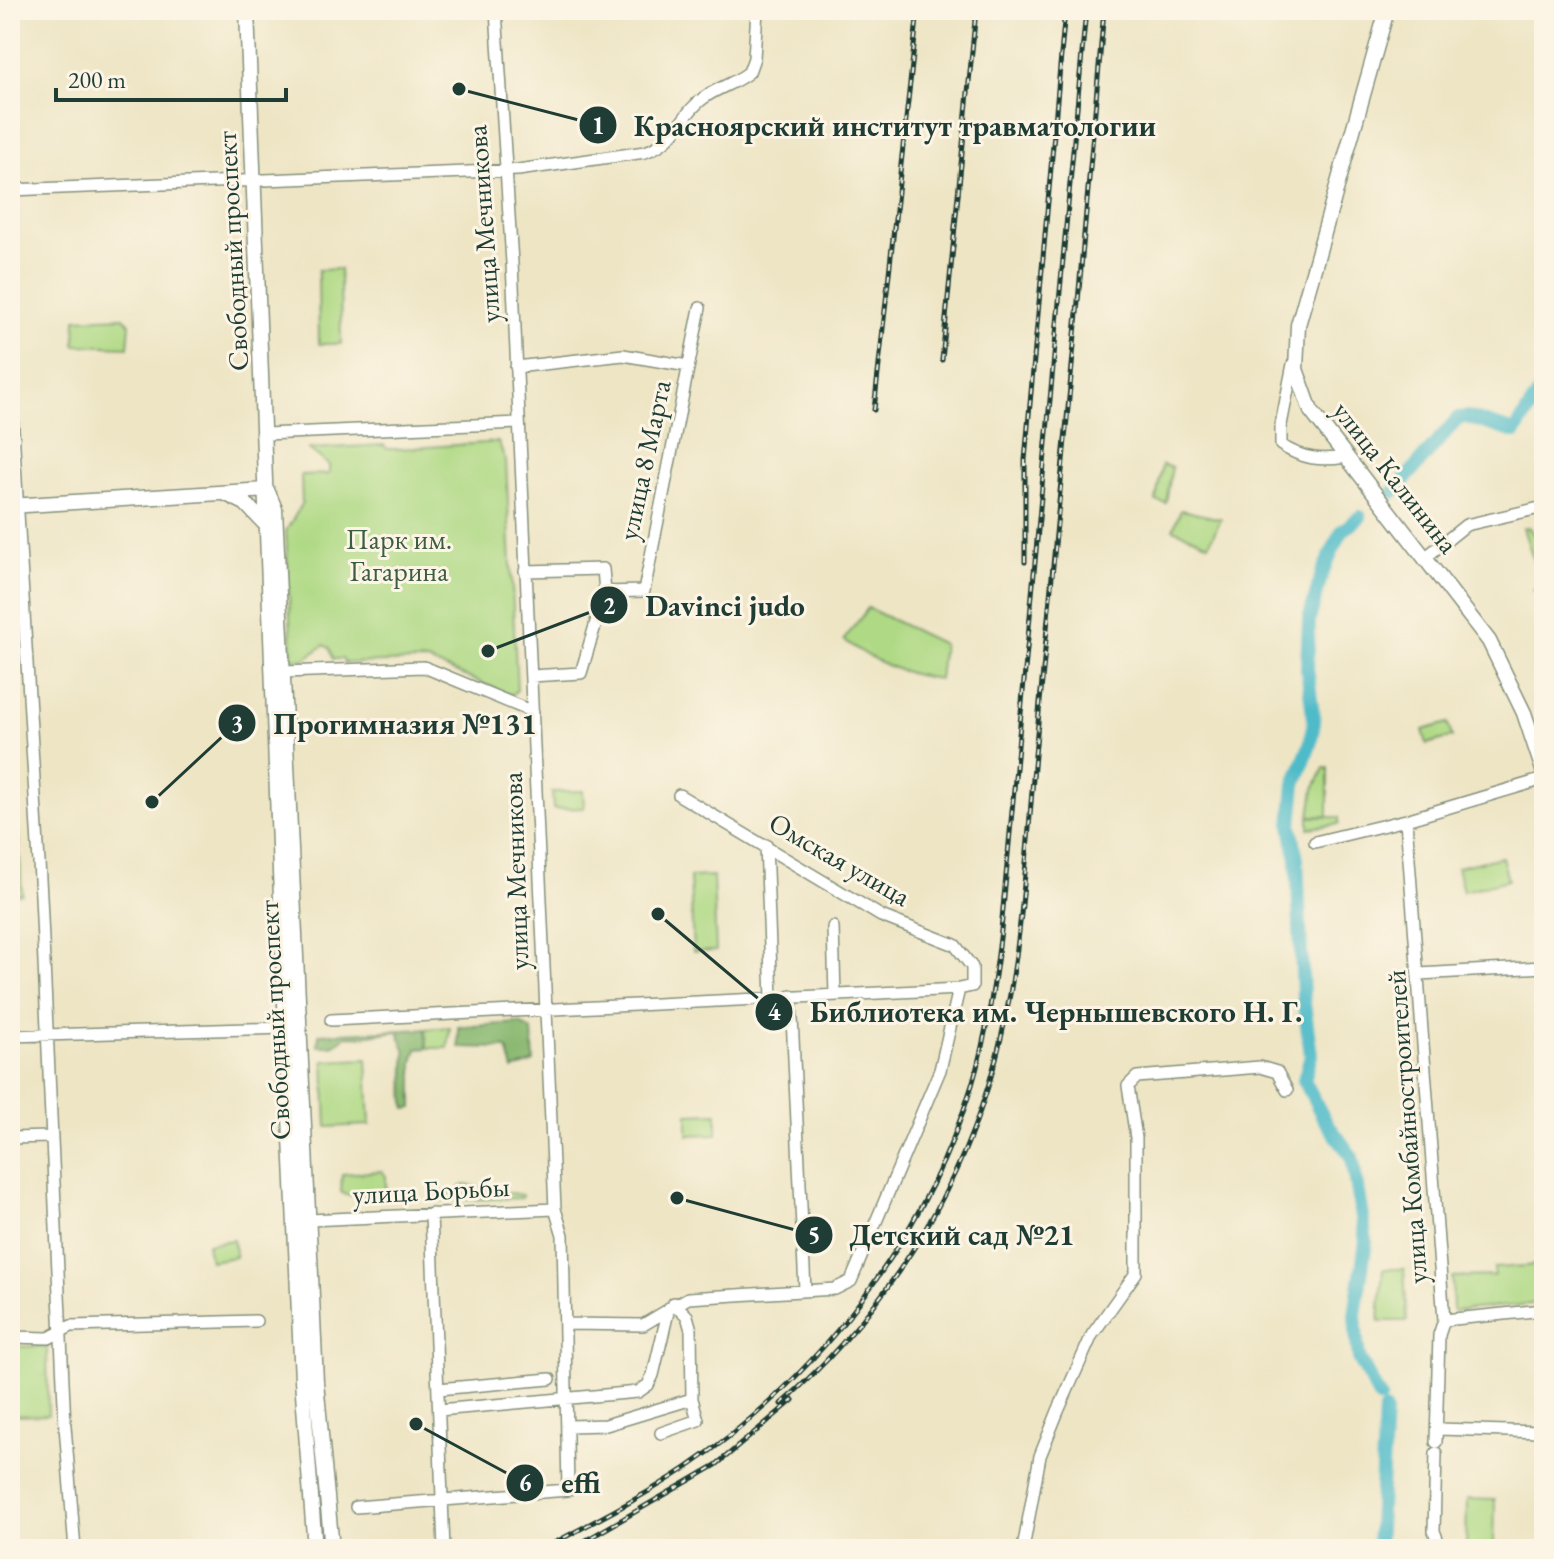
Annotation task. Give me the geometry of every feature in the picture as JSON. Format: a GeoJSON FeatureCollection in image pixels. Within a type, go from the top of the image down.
{"type":"FeatureCollection","features":[{"type":"Feature","properties":{"kind":"main road","name":"Свободный проспект"},"geometry":{"type":"LineString","coordinates":[[247,10],[267,490],[264,523],[278,672]]}},
{"type":"Feature","properties":{"kind":"main road","name":"улица Калинина"},"geometry":{"type":"LineString","coordinates":[[1387,10],[1301,312],[1295,352],[1298,378],[1311,411],[1426,557],[1498,658],[1524,713],[1544,773]]}},
{"type":"Feature","properties":{"kind":"main road","name":"Свободный проспект"},"geometry":{"type":"LineString","coordinates":[[267,490],[275,504],[302,1380],[315,1549]]}},
{"type":"Feature","properties":{"kind":"main road"},"geometry":{"type":"LineString","coordinates":[[13,505],[267,490]]}},
{"type":"Feature","properties":{"kind":"main road"},"geometry":{"type":"LineString","coordinates":[[224,493],[245,503],[264,523]]}},
{"type":"Feature","properties":{"kind":"main road","name":"Свободный проспект"},"geometry":{"type":"LineString","coordinates":[[293,1029],[309,1220],[316,1382],[332,1549]]}},
{"type":"Feature","properties":{"kind":"street","name":"улица Мечникова"},"geometry":{"type":"LineString","coordinates":[[442,1500],[568,1490],[569,1398],[563,1235],[555,1209],[544,1009],[533,712],[496,10]]}},
{"type":"Feature","properties":{"kind":"street"},"geometry":{"type":"LineString","coordinates":[[10,190],[504,170],[582,162],[659,147],[679,130],[703,98],[749,72],[754,58],[757,10]]}},
{"type":"Feature","properties":{"kind":"street","name":"улица 8 Марта"},"geometry":{"type":"LineString","coordinates":[[605,592],[644,591],[700,308]]}},
{"type":"Feature","properties":{"kind":"street"},"geometry":{"type":"LineString","coordinates":[[1295,352],[1281,425],[1281,445],[1296,455],[1325,461],[1346,457]]}},
{"type":"Feature","properties":{"kind":"street"},"geometry":{"type":"LineString","coordinates":[[516,367],[623,355],[688,366]]}},
{"type":"Feature","properties":{"kind":"street"},"geometry":{"type":"LineString","coordinates":[[10,380],[13,505],[46,1034],[65,1439],[75,1549]]}},
{"type":"Feature","properties":{"kind":"street"},"geometry":{"type":"LineString","coordinates":[[265,434],[519,423]]}},
{"type":"Feature","properties":{"kind":"street"},"geometry":{"type":"LineString","coordinates":[[1426,557],[1466,525],[1544,507]]}},
{"type":"Feature","properties":{"kind":"street"},"geometry":{"type":"LineString","coordinates":[[525,571],[603,569],[605,592],[581,673],[531,676]]}},
{"type":"Feature","properties":{"kind":"street"},"geometry":{"type":"LineString","coordinates":[[278,672],[424,667],[533,712]]}},
{"type":"Feature","properties":{"kind":"street"},"geometry":{"type":"LineString","coordinates":[[1315,842],[1406,820],[1544,779]]}},
{"type":"Feature","properties":{"kind":"street","name":"Омская улица"},"geometry":{"type":"LineString","coordinates":[[679,795],[881,916],[955,945],[972,967],[972,986],[959,989]]}},
{"type":"Feature","properties":{"kind":"street","name":"улица Комбайностроителей"},"geometry":{"type":"LineString","coordinates":[[1406,820],[1444,1320],[1439,1335],[1434,1531],[1441,1549]]}},
{"type":"Feature","properties":{"kind":"street"},"geometry":{"type":"LineString","coordinates":[[766,845],[772,998]]}},
{"type":"Feature","properties":{"kind":"street"},"geometry":{"type":"LineString","coordinates":[[833,927],[835,995]]}},
{"type":"Feature","properties":{"kind":"street"},"geometry":{"type":"LineString","coordinates":[[1419,974],[1544,967]]}},
{"type":"Feature","properties":{"kind":"street"},"geometry":{"type":"LineString","coordinates":[[331,1020],[959,989],[940,1070],[851,1281],[835,1289],[688,1298],[643,1325],[567,1324]]}},
{"type":"Feature","properties":{"kind":"street"},"geometry":{"type":"LineString","coordinates":[[791,996],[805,1290]]}},
{"type":"Feature","properties":{"kind":"street"},"geometry":{"type":"LineString","coordinates":[[10,1036],[293,1029]]}},
{"type":"Feature","properties":{"kind":"street"},"geometry":{"type":"LineString","coordinates":[[1023,1549],[1040,1456],[1058,1411],[1092,1335],[1136,1273],[1136,1138],[1128,1086],[1137,1077],[1260,1067],[1277,1072],[1287,1090]]}},
{"type":"Feature","properties":{"kind":"street"},"geometry":{"type":"LineString","coordinates":[[10,1138],[50,1137]]}},
{"type":"Feature","properties":{"kind":"street","name":"улица Борьбы"},"geometry":{"type":"LineString","coordinates":[[309,1220],[555,1209]]}},
{"type":"Feature","properties":{"kind":"street"},"geometry":{"type":"LineString","coordinates":[[431,1214],[444,1549]]}},
{"type":"Feature","properties":{"kind":"street"},"geometry":{"type":"LineString","coordinates":[[439,1410],[638,1392],[648,1385],[653,1375],[672,1306]]}},
{"type":"Feature","properties":{"kind":"street"},"geometry":{"type":"LineString","coordinates":[[661,1433],[698,1420],[692,1399],[691,1330],[687,1316],[672,1306]]}},
{"type":"Feature","properties":{"kind":"street"},"geometry":{"type":"LineString","coordinates":[[1444,1320],[1544,1310]]}},
{"type":"Feature","properties":{"kind":"street"},"geometry":{"type":"LineString","coordinates":[[10,1337],[49,1338],[61,1331],[87,1325],[256,1321]]}},
{"type":"Feature","properties":{"kind":"street"},"geometry":{"type":"LineString","coordinates":[[438,1389],[550,1379]]}},
{"type":"Feature","properties":{"kind":"street"},"geometry":{"type":"LineString","coordinates":[[569,1426],[606,1425],[692,1399]]}},
{"type":"Feature","properties":{"kind":"street"},"geometry":{"type":"LineString","coordinates":[[1437,1429],[1544,1432]]}},
{"type":"Feature","properties":{"kind":"street"},"geometry":{"type":"LineString","coordinates":[[356,1507],[442,1500]]}},
{"type":"Feature","properties":{"kind":"green space"},"geometry":{"type":"Polygon","coordinates":[[[340,269],[341,344],[319,344],[318,270],[340,269]]]}},
{"type":"Feature","properties":{"kind":"green space"},"geometry":{"type":"Polygon","coordinates":[[[124,317],[130,324],[128,347],[75,345],[76,319],[124,317]]]}},
{"type":"Feature","properties":{"kind":"green space","name":"Парк им. Гагарина"},"geometry":{"type":"Polygon","coordinates":[[[498,442],[506,461],[517,690],[511,695],[428,661],[344,663],[343,659],[333,659],[330,648],[324,645],[305,659],[292,659],[286,531],[302,504],[301,475],[329,474],[329,465],[309,449],[384,445],[387,449],[399,449],[498,442]]]}},
{"type":"Feature","properties":{"kind":"green space"},"geometry":{"type":"Polygon","coordinates":[[[1162,465],[1172,467],[1166,503],[1156,501],[1162,465]]]}},
{"type":"Feature","properties":{"kind":"green space"},"geometry":{"type":"Polygon","coordinates":[[[1181,510],[1221,519],[1209,544],[1173,529],[1181,510]]]}},
{"type":"Feature","properties":{"kind":"green space"},"geometry":{"type":"Polygon","coordinates":[[[1528,527],[1544,546],[1543,599],[1533,590],[1542,587],[1523,528],[1528,527]]]}},
{"type":"Feature","properties":{"kind":"green space"},"geometry":{"type":"Polygon","coordinates":[[[868,608],[943,644],[939,679],[889,666],[844,640],[868,608]]]}},
{"type":"Feature","properties":{"kind":"green space"},"geometry":{"type":"Polygon","coordinates":[[[1448,723],[1452,737],[1427,744],[1423,730],[1448,723]]]}},
{"type":"Feature","properties":{"kind":"green space"},"geometry":{"type":"Polygon","coordinates":[[[1324,768],[1328,768],[1328,816],[1310,816],[1314,789],[1324,768]]]}},
{"type":"Feature","properties":{"kind":"green space"},"geometry":{"type":"Polygon","coordinates":[[[583,791],[584,808],[553,809],[552,792],[583,791]]]}},
{"type":"Feature","properties":{"kind":"green space"},"geometry":{"type":"Polygon","coordinates":[[[1309,817],[1339,817],[1339,824],[1309,828],[1309,817]]]}},
{"type":"Feature","properties":{"kind":"green space"},"geometry":{"type":"Polygon","coordinates":[[[10,834],[18,834],[22,894],[10,895],[10,834]]]}},
{"type":"Feature","properties":{"kind":"green space"},"geometry":{"type":"Polygon","coordinates":[[[1502,857],[1508,880],[1463,891],[1457,867],[1502,857]]]}},
{"type":"Feature","properties":{"kind":"green space"},"geometry":{"type":"Polygon","coordinates":[[[713,876],[716,951],[693,952],[690,877],[713,876]]]}},
{"type":"Feature","properties":{"kind":"green space"},"geometry":{"type":"Polygon","coordinates":[[[520,1023],[532,1031],[534,1062],[513,1070],[507,1048],[459,1047],[458,1027],[520,1023]]]}},
{"type":"Feature","properties":{"kind":"green space"},"geometry":{"type":"Polygon","coordinates":[[[450,1027],[448,1048],[427,1048],[426,1029],[450,1027]]]}},
{"type":"Feature","properties":{"kind":"green space"},"geometry":{"type":"Polygon","coordinates":[[[426,1029],[427,1048],[417,1049],[413,1062],[413,1108],[406,1109],[405,1049],[399,1031],[347,1036],[332,1046],[318,1046],[319,1034],[426,1029]]]}},
{"type":"Feature","properties":{"kind":"green space"},"geometry":{"type":"Polygon","coordinates":[[[367,1059],[370,1125],[327,1127],[324,1061],[367,1059]]]}},
{"type":"Feature","properties":{"kind":"green space"},"geometry":{"type":"Polygon","coordinates":[[[717,1113],[717,1134],[688,1135],[688,1114],[717,1113]]]}},
{"type":"Feature","properties":{"kind":"green space"},"geometry":{"type":"Polygon","coordinates":[[[382,1171],[386,1176],[386,1189],[381,1194],[345,1195],[341,1192],[342,1174],[382,1171]]]}},
{"type":"Feature","properties":{"kind":"green space"},"geometry":{"type":"Polygon","coordinates":[[[433,1186],[439,1186],[441,1192],[457,1192],[461,1186],[522,1195],[522,1198],[434,1201],[433,1186]]]}},
{"type":"Feature","properties":{"kind":"green space"},"geometry":{"type":"Polygon","coordinates":[[[233,1240],[236,1257],[210,1261],[207,1244],[233,1240]]]}},
{"type":"Feature","properties":{"kind":"green space"},"geometry":{"type":"Polygon","coordinates":[[[1539,1265],[1542,1303],[1453,1311],[1452,1277],[1494,1276],[1494,1268],[1539,1265]]]}},
{"type":"Feature","properties":{"kind":"green space"},"geometry":{"type":"Polygon","coordinates":[[[1383,1269],[1404,1269],[1407,1321],[1379,1321],[1383,1269]]]}},
{"type":"Feature","properties":{"kind":"green space"},"geometry":{"type":"Polygon","coordinates":[[[47,1346],[48,1415],[10,1416],[10,1347],[47,1346]]]}},
{"type":"Feature","properties":{"kind":"green space"},"geometry":{"type":"Polygon","coordinates":[[[1467,1499],[1495,1500],[1494,1549],[1466,1549],[1467,1499]]]}},
{"type":"Feature","properties":{"kind":"waterway"},"geometry":{"type":"LineString","coordinates":[[1394,492],[1458,418],[1467,417],[1515,432],[1544,385]]}},
{"type":"Feature","properties":{"kind":"waterway"},"geometry":{"type":"LineString","coordinates":[[1360,517],[1342,531],[1322,573],[1309,620],[1307,668],[1314,722],[1310,745],[1295,784],[1291,825],[1297,859],[1303,996],[1311,1055],[1304,1080],[1324,1119],[1352,1157],[1366,1241],[1355,1315],[1357,1342],[1359,1358],[1380,1398]]}},
{"type":"Feature","properties":{"kind":"waterway"},"geometry":{"type":"LineString","coordinates":[[1378,1549],[1385,1411]]}},
{"type":"Feature","properties":{"kind":"railway"},"geometry":{"type":"LineString","coordinates":[[874,410],[918,10]]}},
{"type":"Feature","properties":{"kind":"railway"},"geometry":{"type":"LineString","coordinates":[[942,360],[976,10]]}},
{"type":"Feature","properties":{"kind":"railway"},"geometry":{"type":"LineString","coordinates":[[1025,562],[1025,460],[1065,10]]}},
{"type":"Feature","properties":{"kind":"railway"},"geometry":{"type":"LineString","coordinates":[[543,1549],[686,1468],[735,1432],[780,1392],[823,1348],[896,1250],[952,1142],[982,1047],[1001,930],[1086,10]]}},
{"type":"Feature","properties":{"kind":"railway"},"geometry":{"type":"LineString","coordinates":[[781,1404],[814,1373],[874,1306],[924,1231],[965,1150],[995,1062],[1015,966],[1021,918],[1104,10]]}},
{"type":"Feature","properties":{"kind":"railway"},"geometry":{"type":"LineString","coordinates":[[571,1549],[716,1465],[793,1400]]}},
{"type":"Feature","properties":{"kind":"place","name":"Красноярский институт травматологии"},"geometry":{"type":"Point","coordinates":[459,89]}},
{"type":"Feature","properties":{"kind":"place","name":"Davinci judo"},"geometry":{"type":"Point","coordinates":[488,651]}},
{"type":"Feature","properties":{"kind":"place","name":"Прогимназия №131"},"geometry":{"type":"Point","coordinates":[152,802]}},
{"type":"Feature","properties":{"kind":"place","name":"Библиотека им. Чернышевского Н. Г."},"geometry":{"type":"Point","coordinates":[658,914]}},
{"type":"Feature","properties":{"kind":"place","name":"Детский сад №21"},"geometry":{"type":"Point","coordinates":[677,1198]}},
{"type":"Feature","properties":{"kind":"place","name":"effi"},"geometry":{"type":"Point","coordinates":[416,1424]}}]}
